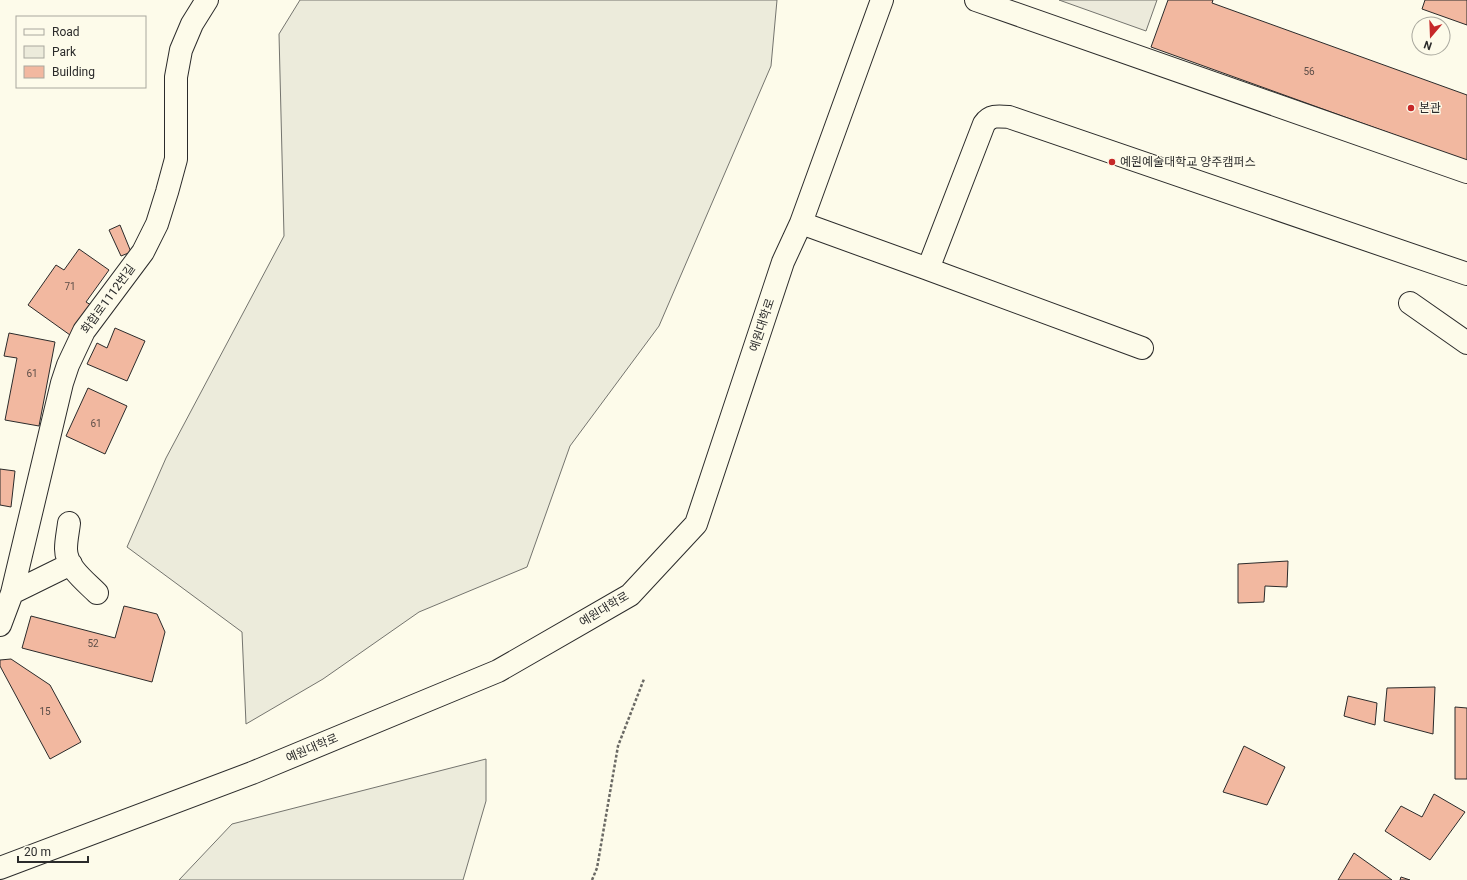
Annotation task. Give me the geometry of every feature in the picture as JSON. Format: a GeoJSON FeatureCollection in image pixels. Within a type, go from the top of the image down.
{"type":"FeatureCollection","features":[{"type":"Feature","properties":{"kind":"street","name":"화합로1112번길"},"geometry":{"type":"LineString","coordinates":[[0,625],[12,593],[62,383],[68,365],[84,331],[143,252],[157,224],[176,159],[176,77],[181,50],[192,24],[207,0]]}},
{"type":"Feature","properties":{"kind":"street","name":"예원대학로"},"geometry":{"type":"LineString","coordinates":[[0,868],[252,773],[498,671],[630,596],[696,524],[783,262],[801,223],[882,0]]}},
{"type":"Feature","properties":{"kind":"street"},"geometry":{"type":"LineString","coordinates":[[976,0],[1467,172]]}},
{"type":"Feature","properties":{"kind":"street"},"geometry":{"type":"LineString","coordinates":[[928,269],[980,133],[986,121],[994,116],[999,116],[1016,119],[1467,274]]}},
{"type":"Feature","properties":{"kind":"street"},"geometry":{"type":"LineString","coordinates":[[801,223],[1142,348]]}},
{"type":"Feature","properties":{"kind":"street"},"geometry":{"type":"LineString","coordinates":[[1410,303],[1467,343]]}},
{"type":"Feature","properties":{"kind":"street"},"geometry":{"type":"LineString","coordinates":[[69,523],[66,550],[67,558],[81,577],[97,593]]}},
{"type":"Feature","properties":{"kind":"street"},"geometry":{"type":"LineString","coordinates":[[12,593],[71,564]]}},
{"type":"Feature","properties":{"kind":"path"},"geometry":{"type":"LineString","coordinates":[[592,880],[597,868],[618,746],[644,679]]}},
{"type":"Feature","properties":{"kind":"green space"},"geometry":{"type":"Polygon","coordinates":[[[300,0],[777,0],[771,66],[659,326],[570,446],[527,567],[419,612],[323,679],[246,724],[242,632],[127,547],[166,458],[284,236],[279,34],[300,0]]]}},
{"type":"Feature","properties":{"kind":"green space"},"geometry":{"type":"Polygon","coordinates":[[[486,759],[486,801],[463,880],[179,880],[232,824],[486,759]]]}},
{"type":"Feature","properties":{"kind":"shaded area"},"geometry":{"type":"Polygon","coordinates":[[[1059,0],[1157,0],[1146,31],[1059,0]]]}},
{"type":"Feature","properties":{"kind":"building"},"geometry":{"type":"Polygon","coordinates":[[[1168,0],[1213,0],[1212,3],[1467,95],[1467,161],[1151,47],[1168,0]]]}},
{"type":"Feature","properties":{"kind":"building"},"geometry":{"type":"Polygon","coordinates":[[[1425,0],[1467,0],[1467,25],[1451,19],[1451,16],[1442,16],[1422,9],[1425,0]]]}},
{"type":"Feature","properties":{"kind":"building"},"geometry":{"type":"Polygon","coordinates":[[[120,225],[131,252],[121,256],[109,230],[120,225]]]}},
{"type":"Feature","properties":{"kind":"building"},"geometry":{"type":"Polygon","coordinates":[[[79,249],[109,270],[86,302],[91,305],[70,335],[28,305],[56,265],[64,270],[79,249]]]}},
{"type":"Feature","properties":{"kind":"building"},"geometry":{"type":"Polygon","coordinates":[[[115,328],[145,341],[127,381],[87,364],[97,343],[107,348],[115,328]]]}},
{"type":"Feature","properties":{"kind":"building"},"geometry":{"type":"Polygon","coordinates":[[[9,333],[55,342],[39,426],[5,420],[17,358],[4,356],[9,333]]]}},
{"type":"Feature","properties":{"kind":"building"},"geometry":{"type":"Polygon","coordinates":[[[88,388],[127,406],[105,454],[66,436],[88,388]]]}},
{"type":"Feature","properties":{"kind":"building"},"geometry":{"type":"Polygon","coordinates":[[[0,469],[15,471],[11,507],[0,505],[0,469]]]}},
{"type":"Feature","properties":{"kind":"building"},"geometry":{"type":"Polygon","coordinates":[[[1288,561],[1287,587],[1265,586],[1264,602],[1238,603],[1238,564],[1288,561]]]}},
{"type":"Feature","properties":{"kind":"building"},"geometry":{"type":"Polygon","coordinates":[[[124,606],[157,614],[165,632],[152,682],[22,648],[31,616],[115,638],[124,606]]]}},
{"type":"Feature","properties":{"kind":"building"},"geometry":{"type":"Polygon","coordinates":[[[11,659],[50,685],[81,742],[50,759],[0,666],[0,660],[11,659]]]}},
{"type":"Feature","properties":{"kind":"building"},"geometry":{"type":"Polygon","coordinates":[[[1435,687],[1433,734],[1384,721],[1387,688],[1435,687]]]}},
{"type":"Feature","properties":{"kind":"building"},"geometry":{"type":"Polygon","coordinates":[[[1348,696],[1377,703],[1375,725],[1344,716],[1348,696]]]}},
{"type":"Feature","properties":{"kind":"building"},"geometry":{"type":"Polygon","coordinates":[[[1455,707],[1467,708],[1467,779],[1455,779],[1455,707]]]}},
{"type":"Feature","properties":{"kind":"building"},"geometry":{"type":"Polygon","coordinates":[[[1244,746],[1285,767],[1267,805],[1223,792],[1244,746]]]}},
{"type":"Feature","properties":{"kind":"building"},"geometry":{"type":"Polygon","coordinates":[[[1434,794],[1465,812],[1430,860],[1385,831],[1401,806],[1422,817],[1434,794]]]}},
{"type":"Feature","properties":{"kind":"building"},"geometry":{"type":"Polygon","coordinates":[[[1354,853],[1392,880],[1338,880],[1354,853]]]}},
{"type":"Feature","properties":{"kind":"building"},"geometry":{"type":"Polygon","coordinates":[[[1401,877],[1410,880],[1400,880],[1401,877]]]}},
{"type":"Feature","properties":{"kind":"place","name":"본관"},"geometry":{"type":"Point","coordinates":[1411,108]}},
{"type":"Feature","properties":{"kind":"place","name":"예원예술대학교 양주캠퍼스"},"geometry":{"type":"Point","coordinates":[1112,162]}}]}
